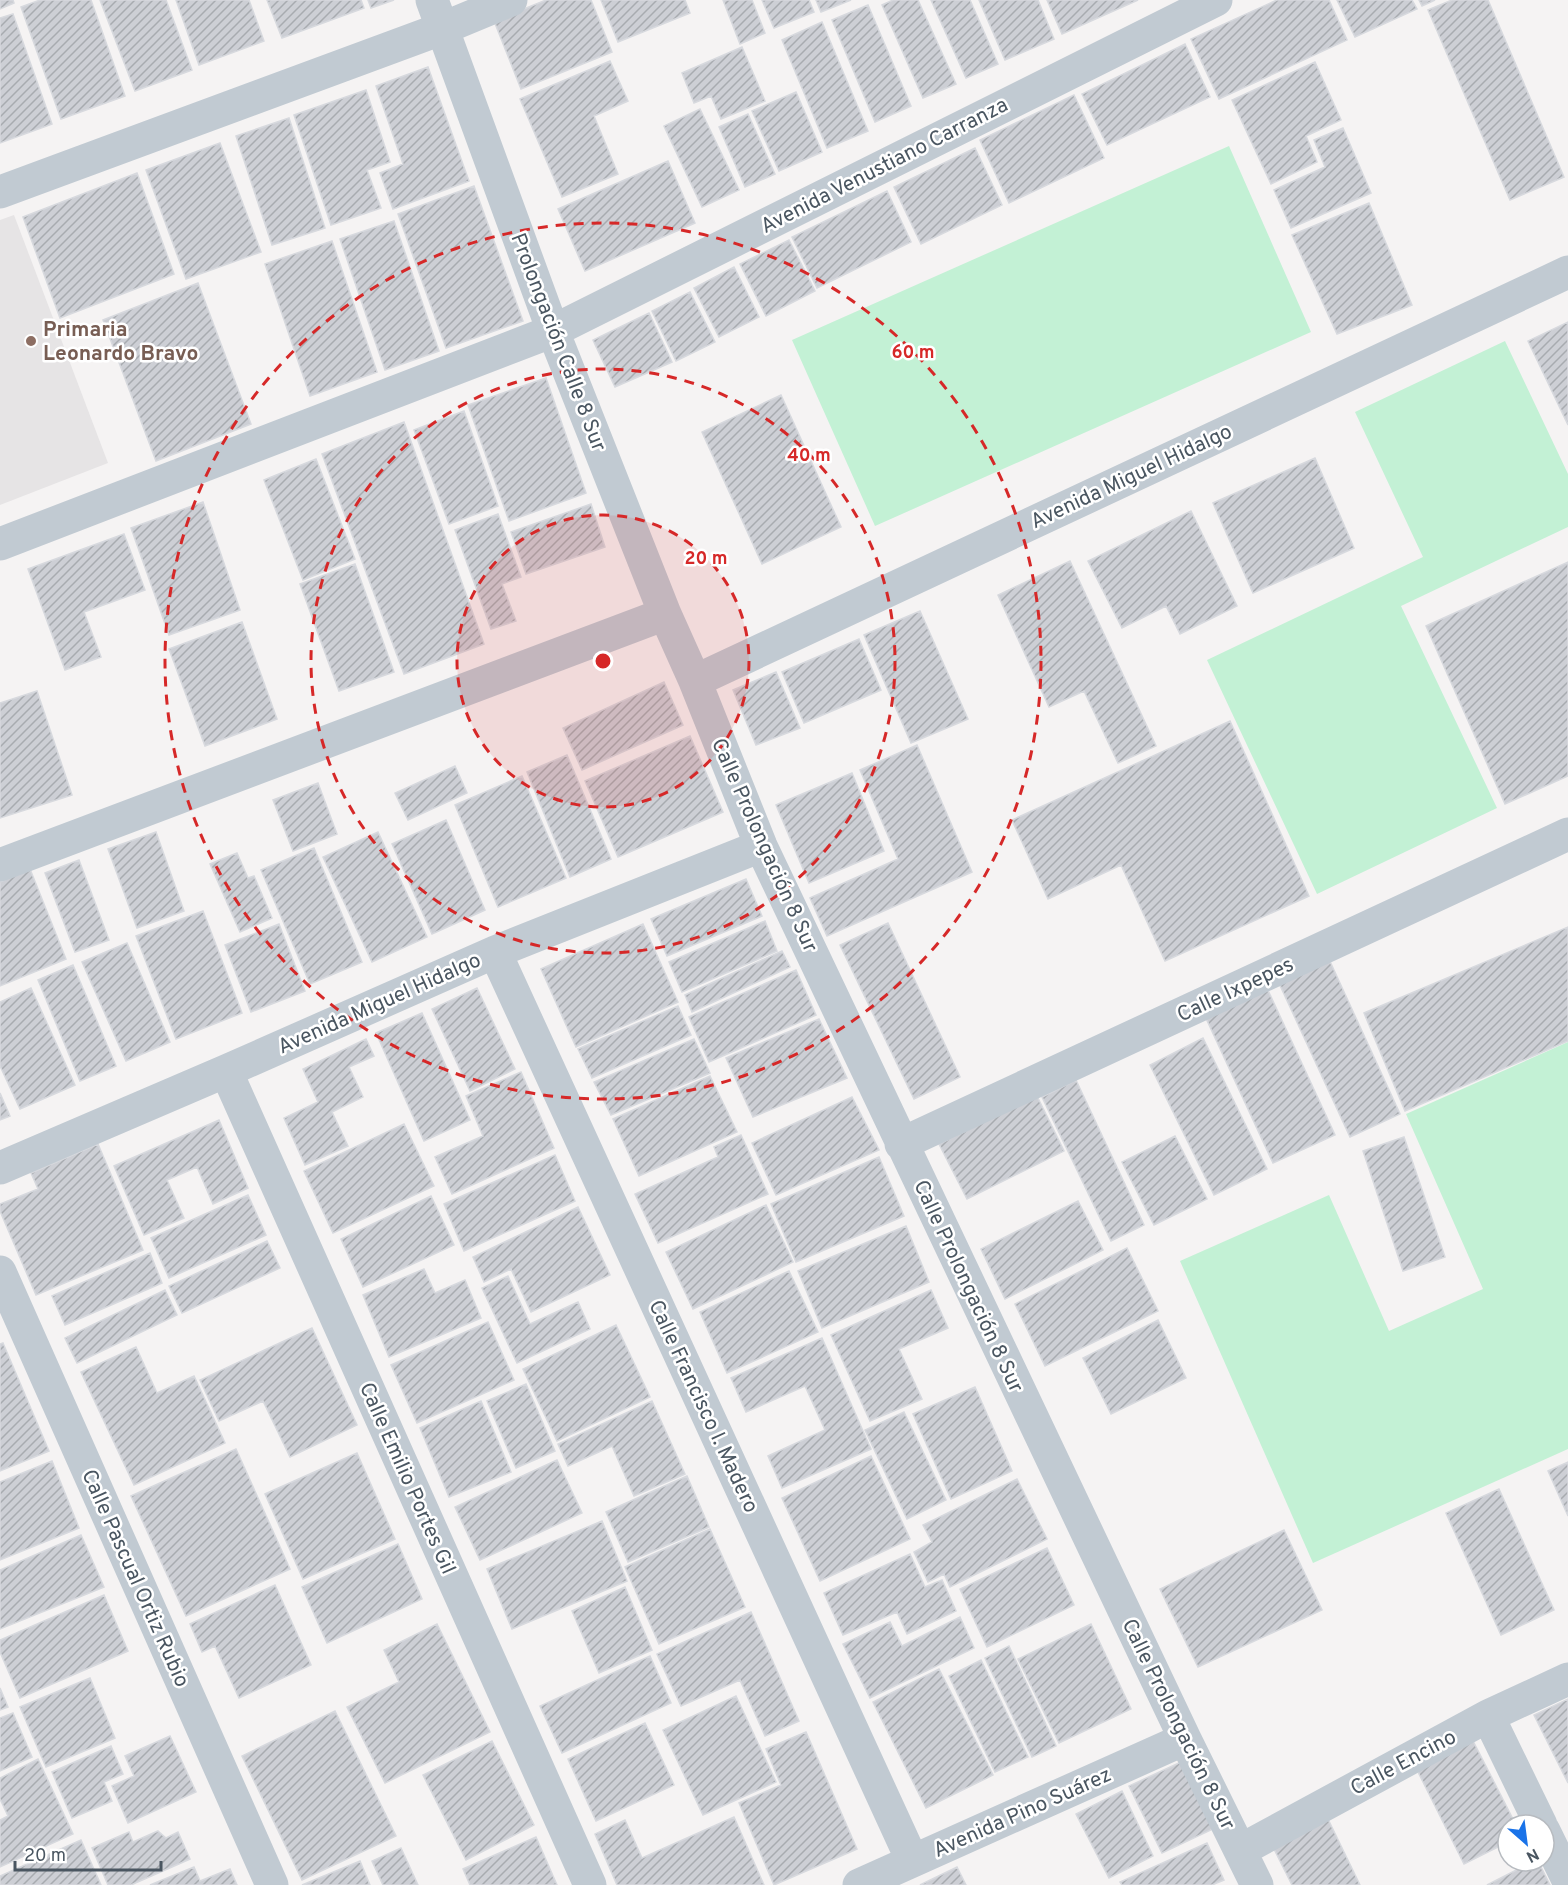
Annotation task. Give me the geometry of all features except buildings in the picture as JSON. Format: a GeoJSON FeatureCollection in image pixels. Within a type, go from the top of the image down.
{"type":"FeatureCollection","features":[{"type":"Feature","properties":{"kind":"street"},"geometry":{"type":"LineString","coordinates":[[0,192],[437,15],[511,0]]}},
{"type":"Feature","properties":{"kind":"street","name":"Avenida Venustiano Carranza"},"geometry":{"type":"LineString","coordinates":[[0,544],[553,331],[1216,0]]}},
{"type":"Feature","properties":{"kind":"street","name":"Prolongación Calle 8 Sur"},"geometry":{"type":"LineString","coordinates":[[437,15],[553,331],[665,614],[695,681]]}},
{"type":"Feature","properties":{"kind":"street","name":"Avenida Miguel Hidalgo"},"geometry":{"type":"LineString","coordinates":[[695,681],[1568,272]]}},
{"type":"Feature","properties":{"kind":"street"},"geometry":{"type":"LineString","coordinates":[[0,865],[665,614]]}},
{"type":"Feature","properties":{"kind":"street","name":"Calle Prolongación 8 Sur"},"geometry":{"type":"LineString","coordinates":[[695,681],[761,846],[1185,1739],[1257,1885]]}},
{"type":"Feature","properties":{"kind":"street","name":"Calle Ixpepes"},"geometry":{"type":"LineString","coordinates":[[901,1144],[1568,834]]}},
{"type":"Feature","properties":{"kind":"street","name":"Avenida Miguel Hidalgo"},"geometry":{"type":"LineString","coordinates":[[0,1168],[495,952],[761,846]]}},
{"type":"Feature","properties":{"kind":"street","name":"Calle Francisco I. Madero"},"geometry":{"type":"LineString","coordinates":[[495,952],[912,1860]]}},
{"type":"Feature","properties":{"kind":"street","name":"Calle Emilio Portes Gil"},"geometry":{"type":"LineString","coordinates":[[226,1071],[590,1885]]}},
{"type":"Feature","properties":{"kind":"street","name":"Calle Pascual Ortiz Rubio"},"geometry":{"type":"LineString","coordinates":[[0,1272],[272,1885]]}},
{"type":"Feature","properties":{"kind":"street","name":"Calle Encino"},"geometry":{"type":"LineString","coordinates":[[1240,1850],[1488,1716],[1568,1679]]}},
{"type":"Feature","properties":{"kind":"street"},"geometry":{"type":"LineString","coordinates":[[1488,1716],[1535,1813]]}},
{"type":"Feature","properties":{"kind":"street","name":"Avenida Pino Suárez"},"geometry":{"type":"LineString","coordinates":[[859,1885],[1185,1739]]}},
{"type":"Feature","properties":{"kind":"street"},"geometry":{"type":"LineString","coordinates":[[1556,1856],[1568,1880]]}},
{"type":"Feature","properties":{"kind":"shaded area","name":"Primaria Leonardo Bravo"},"geometry":{"type":"Polygon","coordinates":[[[14,215],[108,463],[0,505],[0,220],[14,215]]]}},
{"type":"Feature","properties":{"kind":"green space"},"geometry":{"type":"Polygon","coordinates":[[[1229,146],[1311,332],[875,526],[792,340],[1229,146]]]}},
{"type":"Feature","properties":{"kind":"green space"},"geometry":{"type":"Polygon","coordinates":[[[1505,341],[1568,474],[1568,527],[1401,606],[1497,808],[1317,894],[1207,660],[1423,557],[1355,412],[1505,341]]]}},
{"type":"Feature","properties":{"kind":"green space"},"geometry":{"type":"Polygon","coordinates":[[[1568,1042],[1568,1449],[1313,1563],[1180,1261],[1329,1195],[1389,1331],[1483,1289],[1406,1114],[1568,1042]]]}},
{"type":"Feature","properties":{"kind":"place","name":"Primaria Leonardo Bravo"},"geometry":{"type":"Point","coordinates":[31,341]}}]}
